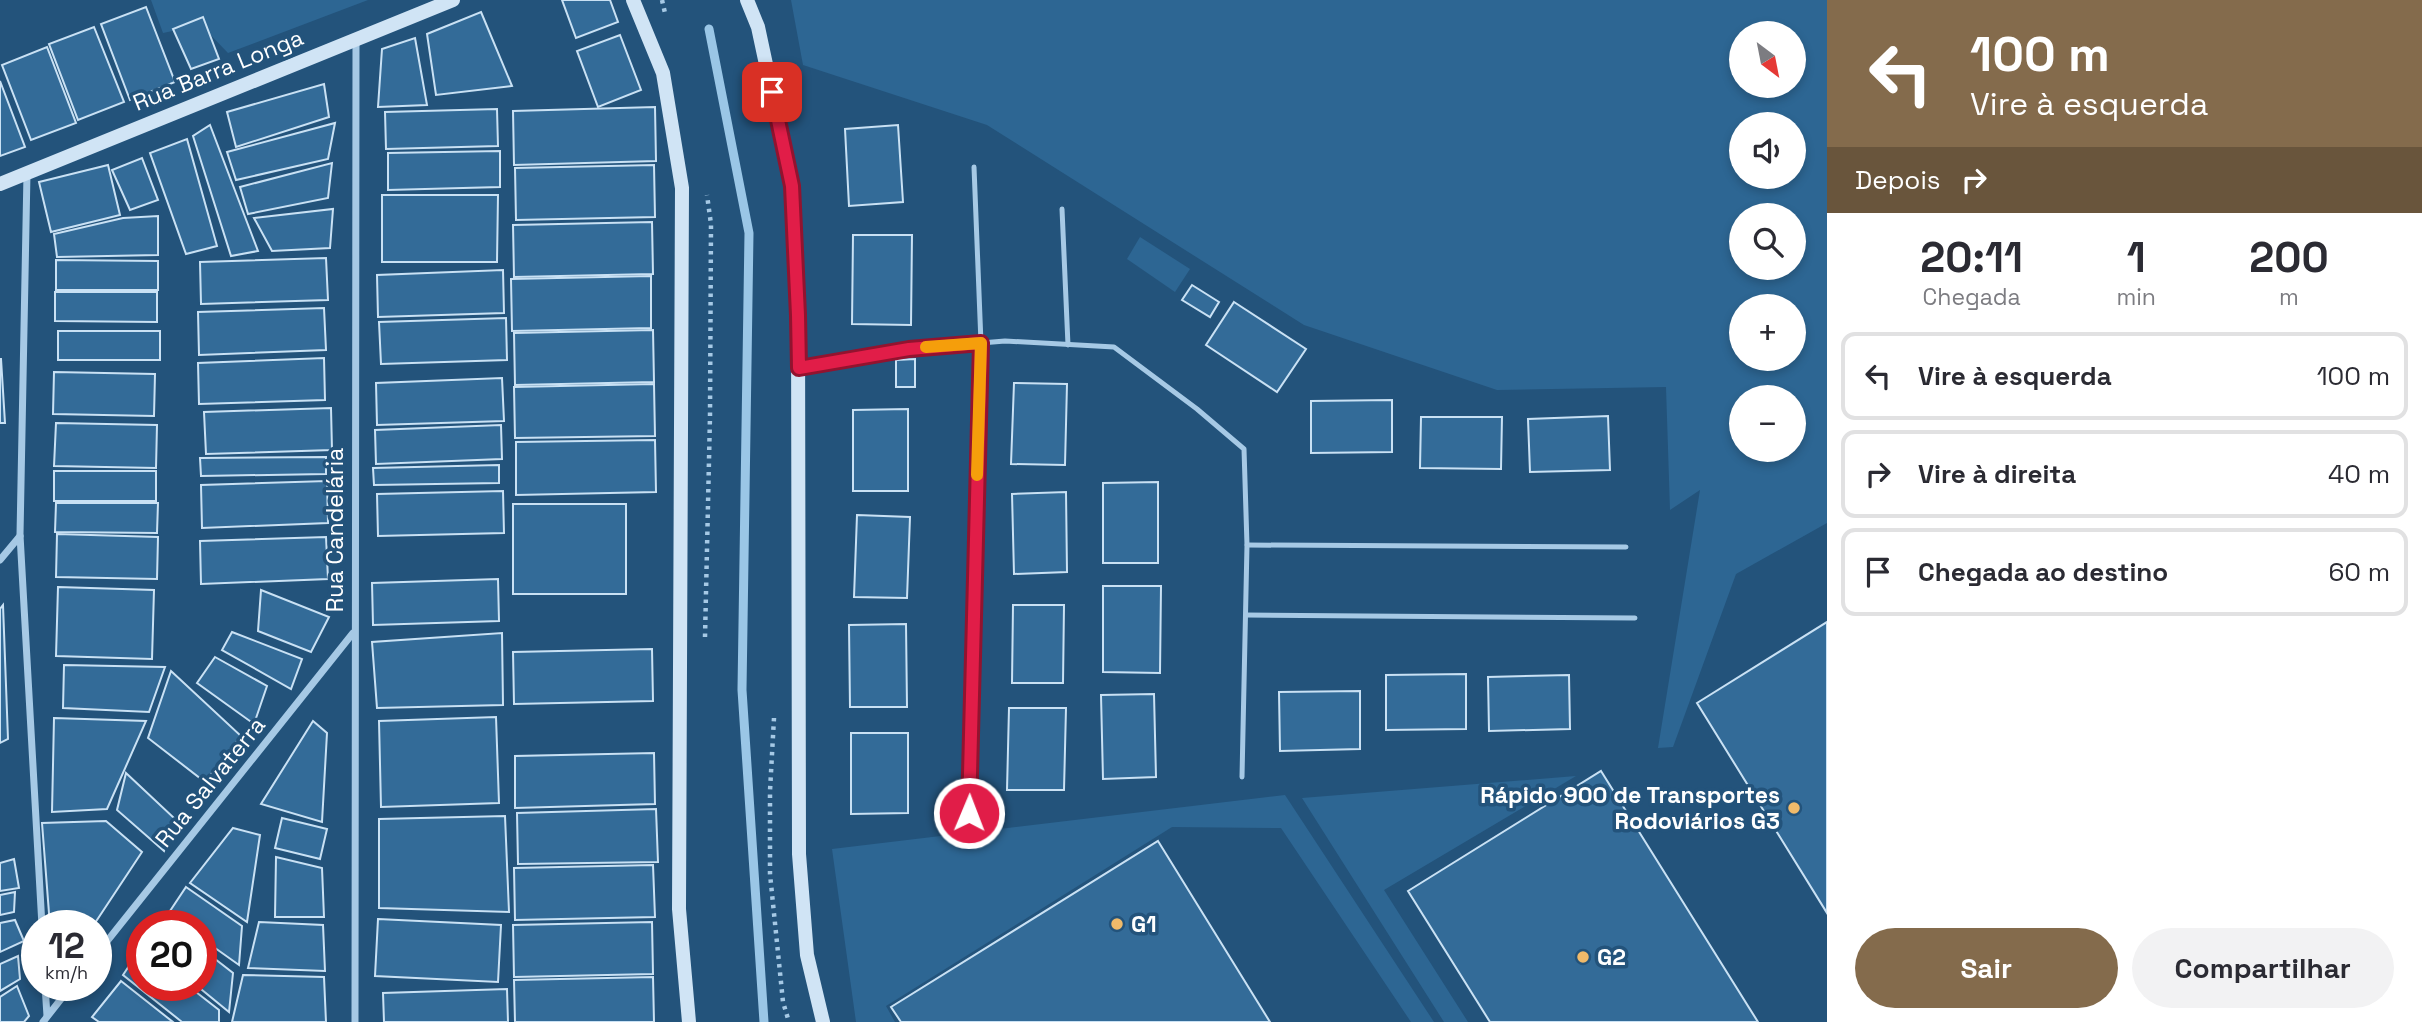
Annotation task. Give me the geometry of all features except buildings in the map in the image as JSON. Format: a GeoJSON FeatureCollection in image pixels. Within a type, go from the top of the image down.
{"type":"FeatureCollection","features":[{"type":"Feature","properties":{"kind":"main road","name":"Rua Barra Longa"},"geometry":{"type":"LineString","coordinates":[[0,184],[453,0]]}},
{"type":"Feature","properties":{"kind":"main road"},"geometry":{"type":"LineString","coordinates":[[633,0],[663,73],[682,188],[679,909],[689,1022]]}},
{"type":"Feature","properties":{"kind":"main road"},"geometry":{"type":"LineString","coordinates":[[747,0],[758,27],[792,186],[799,368],[799,854],[807,955],[823,1022]]}},
{"type":"Feature","properties":{"kind":"street","name":"Rua Candelária"},"geometry":{"type":"LineString","coordinates":[[355,1022],[356,39]]}},
{"type":"Feature","properties":{"kind":"street"},"geometry":{"type":"LineString","coordinates":[[27,173],[20,535],[41,910]]}},
{"type":"Feature","properties":{"kind":"street"},"geometry":{"type":"LineString","coordinates":[[0,560],[20,535]]}},
{"type":"Feature","properties":{"kind":"street","name":"Rua Salvaterra"},"geometry":{"type":"LineString","coordinates":[[112,935],[354,632]]}},
{"type":"Feature","properties":{"kind":"street"},"geometry":{"type":"LineString","coordinates":[[45,1001],[45,1019]]}},
{"type":"Feature","properties":{"kind":"street"},"geometry":{"type":"LineString","coordinates":[[45,1019],[59,1001]]}},
{"type":"Feature","properties":{"kind":"lane"},"geometry":{"type":"LineString","coordinates":[[969,813],[981,343],[974,167]]}},
{"type":"Feature","properties":{"kind":"lane"},"geometry":{"type":"LineString","coordinates":[[1062,209],[1068,345]]}},
{"type":"Feature","properties":{"kind":"lane"},"geometry":{"type":"LineString","coordinates":[[799,368],[909,349],[1005,341],[1114,347],[1198,409],[1244,449],[1247,545],[1242,777]]}},
{"type":"Feature","properties":{"kind":"lane"},"geometry":{"type":"LineString","coordinates":[[1247,545],[1626,547]]}},
{"type":"Feature","properties":{"kind":"lane"},"geometry":{"type":"LineString","coordinates":[[1246,615],[1635,618]]}},
{"type":"Feature","properties":{"kind":"path"},"geometry":{"type":"LineString","coordinates":[[705,638],[711,224]]}},
{"type":"Feature","properties":{"kind":"path"},"geometry":{"type":"LineString","coordinates":[[774,710],[770,874],[783,1002],[789,1022]]}},
{"type":"Feature","properties":{"kind":"shaded area"},"geometry":{"type":"Polygon","coordinates":[[[151,0],[368,0],[228,53],[201,25],[163,33],[151,0]]]}},
{"type":"Feature","properties":{"kind":"shaded area"},"geometry":{"type":"Polygon","coordinates":[[[791,0],[1827,0],[1827,523],[1736,574],[1673,747],[1658,748],[1700,490],[1670,510],[1666,387],[1497,390],[1304,325],[987,125],[803,65],[791,0]]]}},
{"type":"Feature","properties":{"kind":"shaded area"},"geometry":{"type":"Polygon","coordinates":[[[1140,237],[1190,269],[1175,292],[1127,259],[1140,237]]]}},
{"type":"Feature","properties":{"kind":"shaded area"},"geometry":{"type":"Polygon","coordinates":[[[1576,776],[1384,890],[1468,1022],[1444,1022],[1302,798],[1576,776]]]}},
{"type":"Feature","properties":{"kind":"shaded area"},"geometry":{"type":"Polygon","coordinates":[[[1285,795],[1434,1022],[1411,1022],[1281,828],[1172,827],[886,1006],[895,1022],[856,1022],[832,849],[1285,795]]]}},
{"type":"Feature","properties":{"kind":"waterway"},"geometry":{"type":"LineString","coordinates":[[709,29],[749,233],[742,690],[764,1022]]}},
{"type":"Feature","properties":{"kind":"slow traffic"},"geometry":{"type":"LineString","coordinates":[[926,347],[981,343],[977,475]]}},
{"type":"Feature","properties":{"kind":"place","name":"Rápido 900 de Transportes Rodoviários G3"},"geometry":{"type":"Point","coordinates":[1794,808]}},
{"type":"Feature","properties":{"kind":"place","name":"G1"},"geometry":{"type":"Point","coordinates":[1117,924]}},
{"type":"Feature","properties":{"kind":"place","name":"G2"},"geometry":{"type":"Point","coordinates":[1583,957]}},
{"type":"Feature","properties":{"kind":"route"},"geometry":{"type":"LineString","coordinates":[[772,92],[792,186],[799,368],[909,349],[981,343],[969,813]]}}]}
